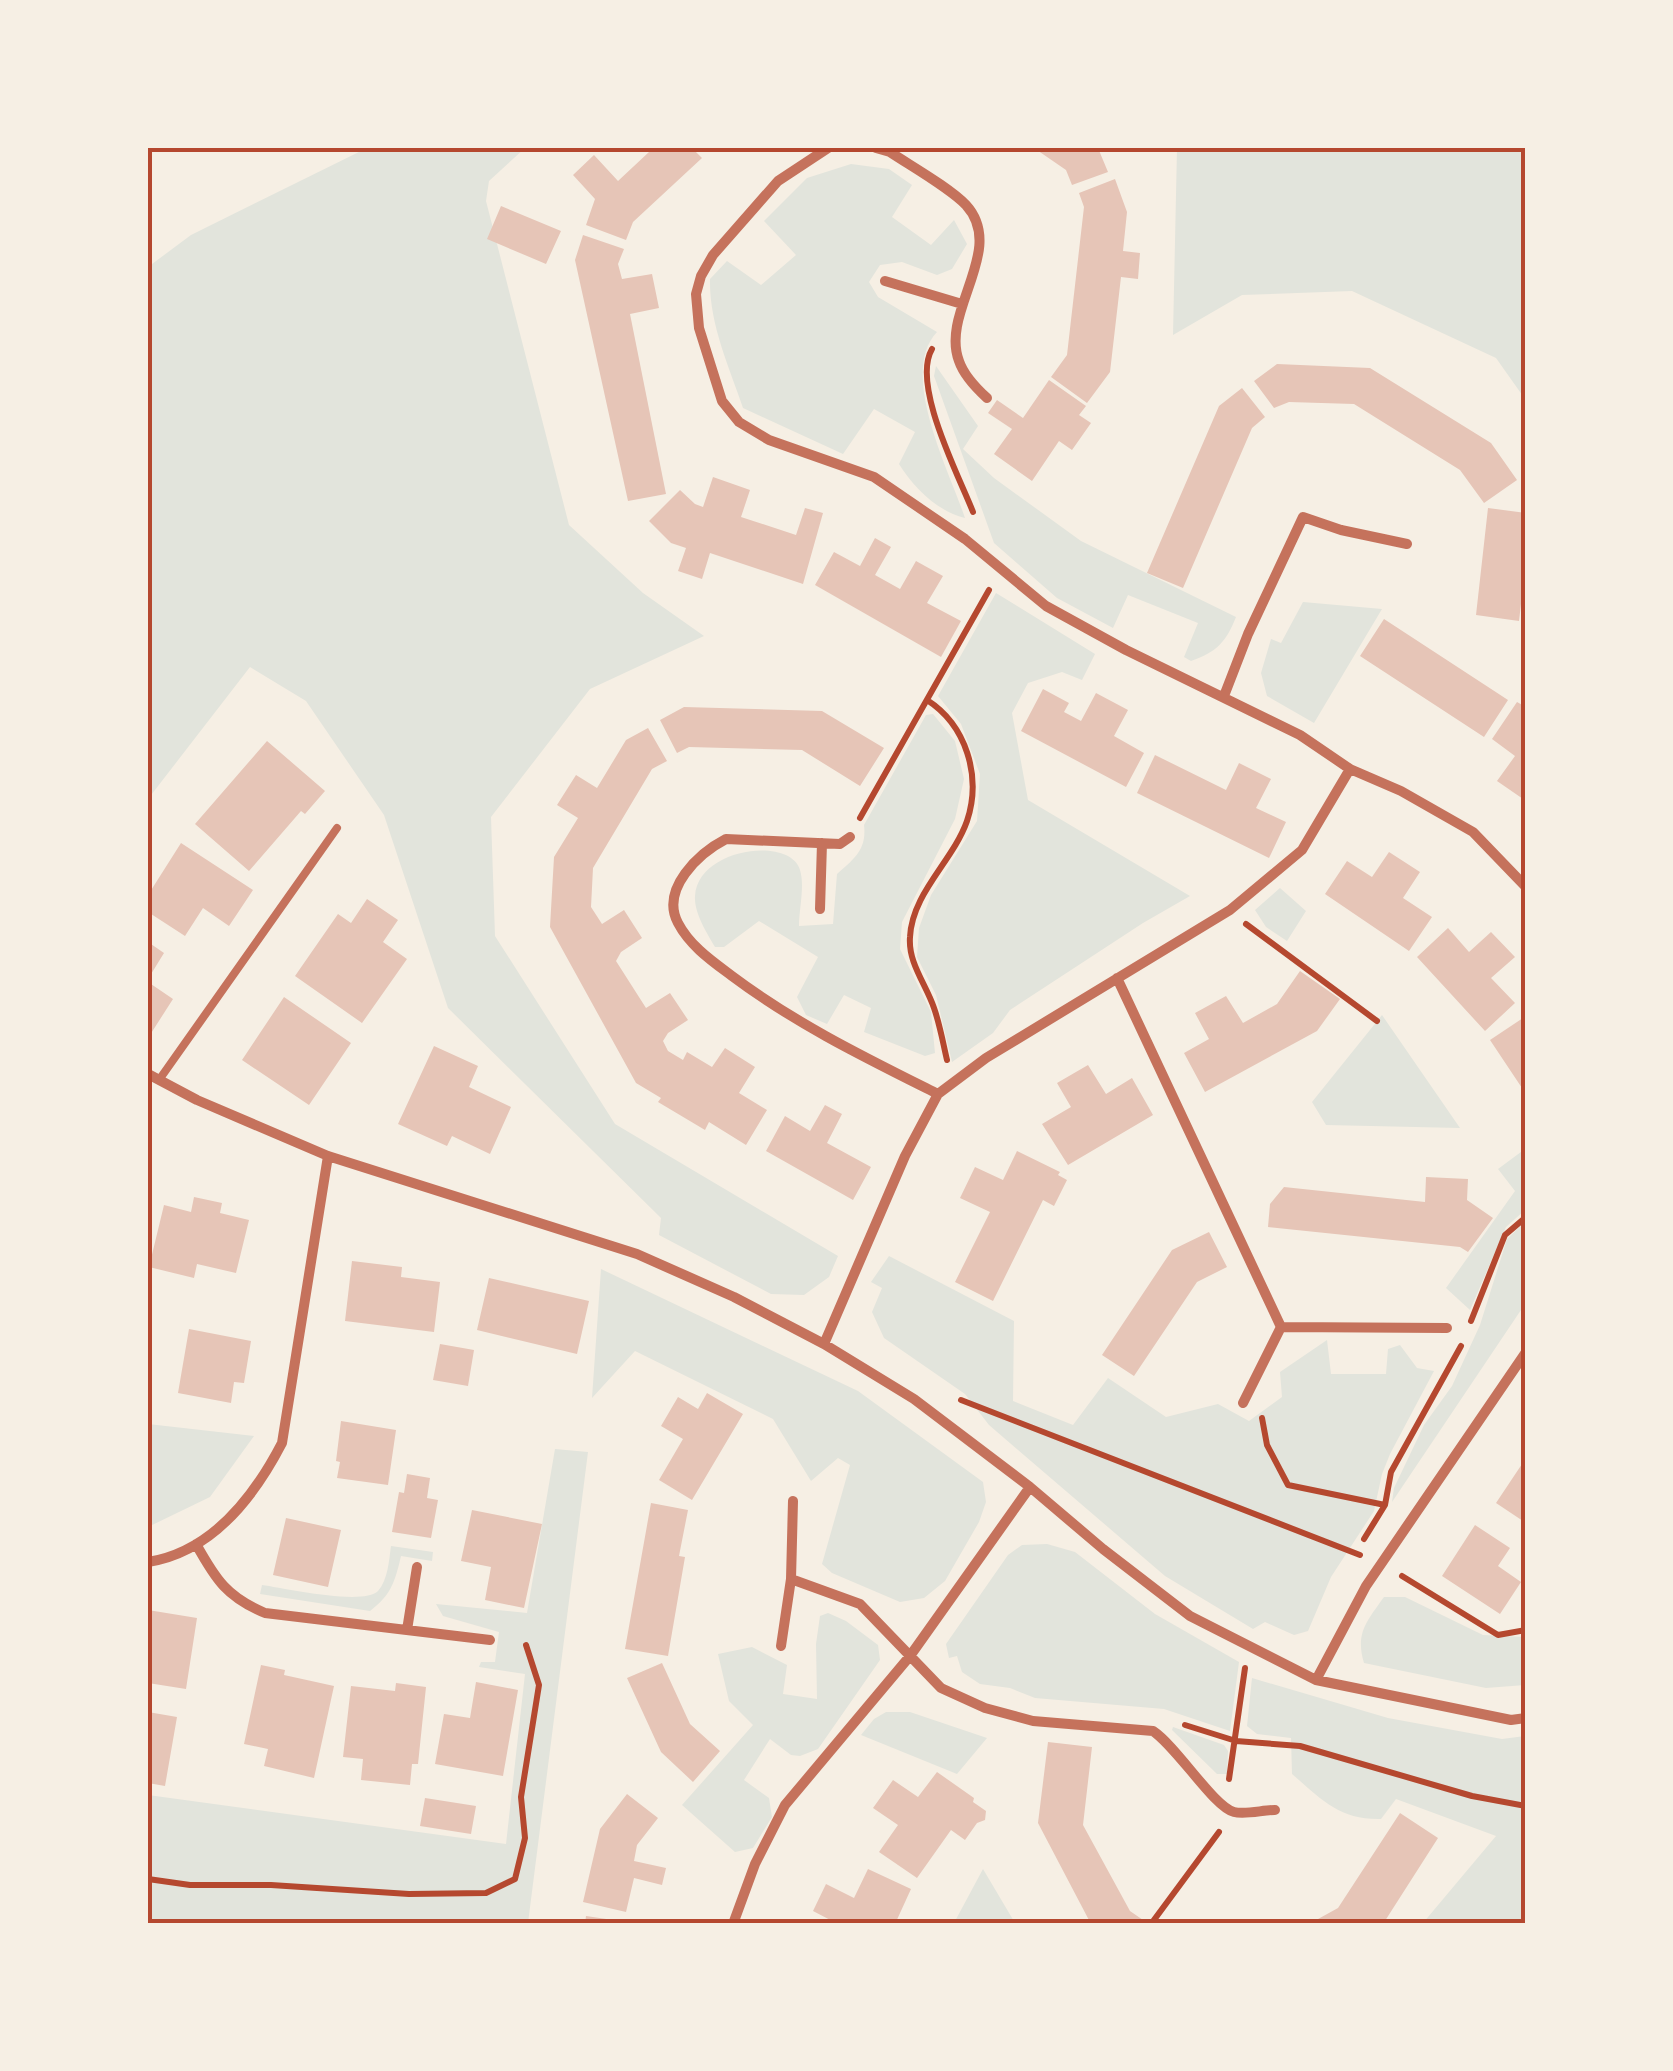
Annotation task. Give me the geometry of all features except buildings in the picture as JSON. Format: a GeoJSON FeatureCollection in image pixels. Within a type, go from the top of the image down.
{"type":"FeatureCollection","features":[{"type":"Feature","properties":{"kind":"street"},"geometry":{"type":"LineString","coordinates":[[828,148],[778,182],[713,254],[701,276],[696,294],[699,328],[722,401],[738,422],[769,440],[874,477],[976,548],[1046,606],[1126,650],[1300,735],[1350,769],[1401,791],[1473,832],[1526,887]]}},
{"type":"Feature","properties":{"kind":"street"},"geometry":{"type":"LineString","coordinates":[[876,148],[890,152],[967,206],[979,230],[979,247],[955,340],[959,362],[987,398]]}},
{"type":"Feature","properties":{"kind":"street"},"geometry":{"type":"LineString","coordinates":[[885,281],[962,304]]}},
{"type":"Feature","properties":{"kind":"street"},"geometry":{"type":"LineString","coordinates":[[1224,696],[1248,634],[1303,517],[1341,530],[1408,544]]}},
{"type":"Feature","properties":{"kind":"street"},"geometry":{"type":"LineString","coordinates":[[824,1344],[905,1156],[938,1094],[953,1081],[1230,910],[1302,850],[1350,769]]}},
{"type":"Feature","properties":{"kind":"street"},"geometry":{"type":"LineString","coordinates":[[850,837],[840,844],[726,838],[694,863],[674,890],[676,920],[700,952],[766,1002],[821,1036],[938,1094]]}},
{"type":"Feature","properties":{"kind":"street"},"geometry":{"type":"LineString","coordinates":[[820,909],[822,843]]}},
{"type":"Feature","properties":{"kind":"street"},"geometry":{"type":"LineString","coordinates":[[1117,978],[1281,1327]]}},
{"type":"Feature","properties":{"kind":"street"},"geometry":{"type":"LineString","coordinates":[[148,1074],[197,1100],[328,1156],[637,1254],[824,1344],[914,1399],[1190,1616],[1316,1680],[1511,1720],[1526,1718]]}},
{"type":"Feature","properties":{"kind":"street"},"geometry":{"type":"LineString","coordinates":[[148,1562],[196,1544],[224,1524],[262,1481],[282,1443],[328,1156]]}},
{"type":"Feature","properties":{"kind":"street"},"geometry":{"type":"LineString","coordinates":[[1281,1327],[1447,1328]]}},
{"type":"Feature","properties":{"kind":"street"},"geometry":{"type":"LineString","coordinates":[[1243,1403],[1281,1327]]}},
{"type":"Feature","properties":{"kind":"street"},"geometry":{"type":"LineString","coordinates":[[1316,1680],[1382,1563],[1526,1352]]}},
{"type":"Feature","properties":{"kind":"street"},"geometry":{"type":"LineString","coordinates":[[733,1924],[756,1864],[786,1805],[910,1656],[1030,1487]]}},
{"type":"Feature","properties":{"kind":"street"},"geometry":{"type":"LineString","coordinates":[[780,1646],[791,1579],[794,1501]]}},
{"type":"Feature","properties":{"kind":"street"},"geometry":{"type":"LineString","coordinates":[[196,1544],[213,1575],[237,1600],[265,1613],[490,1640]]}},
{"type":"Feature","properties":{"kind":"street"},"geometry":{"type":"LineString","coordinates":[[407,1630],[417,1567]]}},
{"type":"Feature","properties":{"kind":"street"},"geometry":{"type":"LineString","coordinates":[[791,1579],[860,1604],[941,1688],[986,1708],[1033,1722],[1153,1731],[1168,1740],[1221,1804],[1233,1812],[1274,1810]]}},
{"type":"Feature","properties":{"kind":"lane"},"geometry":{"type":"LineString","coordinates":[[159,1080],[337,828]]}},
{"type":"Feature","properties":{"kind":"path"},"geometry":{"type":"LineString","coordinates":[[955,340],[936,344],[928,354],[927,378],[930,400],[981,534],[976,548]]}},
{"type":"Feature","properties":{"kind":"path"},"geometry":{"type":"LineString","coordinates":[[850,837],[1000,571]]}},
{"type":"Feature","properties":{"kind":"path"},"geometry":{"type":"LineString","coordinates":[[927,700],[944,711],[970,752],[972,794],[966,822],[926,889],[910,933],[910,955],[934,1008],[953,1081]]}},
{"type":"Feature","properties":{"kind":"path"},"geometry":{"type":"LineString","coordinates":[[1230,910],[1262,938],[1313,970],[1377,1021]]}},
{"type":"Feature","properties":{"kind":"path"},"geometry":{"type":"LineString","coordinates":[[1355,1553],[1385,1505],[1391,1472],[1418,1420],[1455,1361],[1505,1235],[1526,1217]]}},
{"type":"Feature","properties":{"kind":"path"},"geometry":{"type":"LineString","coordinates":[[931,1414],[954,1397],[1382,1563],[1498,1635],[1526,1630]]}},
{"type":"Feature","properties":{"kind":"path"},"geometry":{"type":"LineString","coordinates":[[1243,1403],[1262,1414],[1267,1446],[1288,1485],[1385,1505]]}},
{"type":"Feature","properties":{"kind":"path"},"geometry":{"type":"LineString","coordinates":[[148,1878],[190,1884],[409,1894],[486,1893],[515,1879],[524,1838],[522,1797],[538,1685],[526,1645]]}},
{"type":"Feature","properties":{"kind":"path"},"geometry":{"type":"LineString","coordinates":[[1221,1804],[1236,1741],[1248,1646]]}},
{"type":"Feature","properties":{"kind":"path"},"geometry":{"type":"LineString","coordinates":[[1153,1731],[1162,1722],[1170,1721],[1236,1741],[1300,1746],[1472,1796],[1526,1806]]}},
{"type":"Feature","properties":{"kind":"path"},"geometry":{"type":"LineString","coordinates":[[1151,1924],[1233,1812]]}},
{"type":"Feature","properties":{"kind":"shaded area"},"geometry":{"type":"Polygon","coordinates":[[[525,148],[489,181],[486,201],[569,525],[643,593],[704,636],[590,689],[491,817],[495,936],[615,1124],[838,1256],[829,1277],[804,1295],[771,1294],[659,1235],[661,1218],[448,1008],[384,815],[306,701],[250,667],[148,799],[148,267],[191,235],[365,149],[525,148]]]}},
{"type":"Feature","properties":{"kind":"shaded area"},"geometry":{"type":"Polygon","coordinates":[[[1177,148],[1525,148],[1525,399],[1496,358],[1352,291],[1242,295],[1173,335],[1177,148]]]}},
{"type":"Feature","properties":{"kind":"shaded area"},"geometry":{"type":"Polygon","coordinates":[[[851,164],[889,169],[912,185],[892,217],[931,245],[954,220],[967,244],[952,269],[937,275],[902,262],[880,265],[869,282],[878,297],[937,332],[926,350],[925,396],[930,422],[965,518],[927,497],[899,464],[915,432],[874,409],[843,454],[743,408],[721,345],[710,279],[727,261],[761,285],[796,255],[764,221],[807,178],[851,164]]]}},
{"type":"Feature","properties":{"kind":"shaded area"},"geometry":{"type":"Polygon","coordinates":[[[936,366],[978,426],[963,449],[994,478],[1081,541],[1236,617],[1220,645],[1191,661],[1184,657],[1198,623],[1128,595],[1113,628],[1057,598],[994,543],[934,376],[936,366]]]}},
{"type":"Feature","properties":{"kind":"shaded area"},"geometry":{"type":"Polygon","coordinates":[[[996,593],[1095,654],[1082,680],[1062,672],[1028,683],[1012,713],[1028,800],[1190,896],[1010,1010],[993,1033],[952,1062],[936,995],[917,957],[919,928],[931,895],[977,821],[980,774],[961,724],[938,696],[996,593]]]}},
{"type":"Feature","properties":{"kind":"shaded area"},"geometry":{"type":"Polygon","coordinates":[[[1303,602],[1382,609],[1314,723],[1267,696],[1261,673],[1271,639],[1281,643],[1303,602]]]}},
{"type":"Feature","properties":{"kind":"shaded area"},"geometry":{"type":"Polygon","coordinates":[[[933,714],[955,741],[964,779],[955,819],[902,922],[900,949],[931,1012],[935,1053],[925,1056],[864,1032],[871,1008],[844,995],[827,1024],[806,1015],[797,997],[818,957],[759,921],[724,947],[715,947],[699,916],[695,896],[700,880],[711,867],[727,858],[745,852],[780,853],[793,859],[800,870],[799,926],[833,924],[837,874],[858,853],[864,825],[926,715],[933,714]]]}},
{"type":"Feature","properties":{"kind":"shaded area"},"geometry":{"type":"Polygon","coordinates":[[[1280,888],[1306,911],[1287,941],[1266,927],[1255,910],[1280,888]]]}},
{"type":"Feature","properties":{"kind":"shaded area"},"geometry":{"type":"Polygon","coordinates":[[[1382,1015],[1460,1128],[1326,1125],[1312,1102],[1382,1015]]]}},
{"type":"Feature","properties":{"kind":"shaded area"},"geometry":{"type":"Polygon","coordinates":[[[1525,1149],[1525,1210],[1506,1227],[1470,1310],[1446,1288],[1515,1191],[1498,1169],[1525,1149]]]}},
{"type":"Feature","properties":{"kind":"shaded area"},"geometry":{"type":"Polygon","coordinates":[[[1525,1222],[1525,1304],[1392,1502],[1394,1488],[1424,1425],[1452,1386],[1480,1325],[1507,1239],[1525,1222]]]}},
{"type":"Feature","properties":{"kind":"shaded area"},"geometry":{"type":"Polygon","coordinates":[[[889,1256],[1014,1321],[1013,1401],[1073,1425],[1108,1378],[1166,1417],[1218,1404],[1249,1421],[1282,1397],[1280,1372],[1327,1340],[1331,1374],[1386,1374],[1388,1349],[1400,1345],[1417,1368],[1434,1371],[1390,1454],[1374,1511],[1331,1577],[1308,1631],[1294,1635],[1265,1622],[1253,1629],[1165,1576],[989,1425],[965,1394],[884,1338],[872,1312],[882,1288],[871,1282],[889,1256]]]}},
{"type":"Feature","properties":{"kind":"shaded area"},"geometry":{"type":"Polygon","coordinates":[[[601,1269],[858,1391],[983,1482],[986,1502],[979,1522],[945,1581],[924,1598],[900,1602],[832,1573],[822,1564],[850,1465],[838,1458],[811,1481],[773,1419],[635,1351],[592,1398],[601,1269]]]}},
{"type":"Feature","properties":{"kind":"shaded area"},"geometry":{"type":"Polygon","coordinates":[[[148,1424],[254,1436],[210,1497],[148,1527],[148,1424]]]}},
{"type":"Feature","properties":{"kind":"shaded area"},"geometry":{"type":"Polygon","coordinates":[[[555,1449],[588,1452],[528,1923],[148,1924],[148,1795],[506,1844],[525,1674],[479,1667],[481,1662],[495,1662],[499,1632],[443,1616],[436,1604],[527,1613],[555,1449]]]}},
{"type":"Feature","properties":{"kind":"shaded area"},"geometry":{"type":"Polygon","coordinates":[[[1047,1544],[1075,1552],[1155,1614],[1239,1662],[1230,1731],[1164,1709],[1035,1698],[1010,1688],[980,1684],[962,1672],[957,1656],[949,1658],[946,1644],[1008,1555],[1022,1545],[1047,1544]]]}},
{"type":"Feature","properties":{"kind":"shaded area"},"geometry":{"type":"Polygon","coordinates":[[[391,1546],[433,1552],[432,1561],[401,1556],[391,1587],[370,1611],[260,1594],[262,1585],[341,1596],[370,1595],[384,1581],[391,1546]]]}},
{"type":"Feature","properties":{"kind":"shaded area"},"geometry":{"type":"Polygon","coordinates":[[[1384,1597],[1405,1597],[1483,1635],[1525,1637],[1525,1685],[1486,1688],[1364,1663],[1362,1635],[1384,1597]]]}},
{"type":"Feature","properties":{"kind":"shaded area"},"geometry":{"type":"Polygon","coordinates":[[[828,1613],[878,1645],[880,1660],[818,1749],[791,1755],[770,1739],[744,1780],[769,1798],[772,1817],[753,1848],[735,1852],[682,1805],[753,1725],[729,1701],[718,1654],[752,1647],[787,1665],[783,1694],[817,1699],[816,1644],[820,1616],[828,1613]]]}},
{"type":"Feature","properties":{"kind":"shaded area"},"geometry":{"type":"Polygon","coordinates":[[[1252,1678],[1388,1718],[1502,1739],[1525,1736],[1525,1923],[1423,1923],[1496,1836],[1396,1799],[1381,1819],[1354,1816],[1332,1807],[1292,1774],[1291,1738],[1257,1734],[1247,1726],[1252,1678]]]}},
{"type":"Feature","properties":{"kind":"shaded area"},"geometry":{"type":"Polygon","coordinates":[[[886,1712],[910,1712],[987,1738],[957,1774],[861,1735],[886,1712]]]}},
{"type":"Feature","properties":{"kind":"shaded area"},"geometry":{"type":"Polygon","coordinates":[[[1173,1727],[1224,1745],[1228,1751],[1227,1774],[1217,1774],[1173,1727]]]}},
{"type":"Feature","properties":{"kind":"shaded area"},"geometry":{"type":"Polygon","coordinates":[[[983,1869],[1015,1923],[954,1923],[983,1869]]]}}]}
